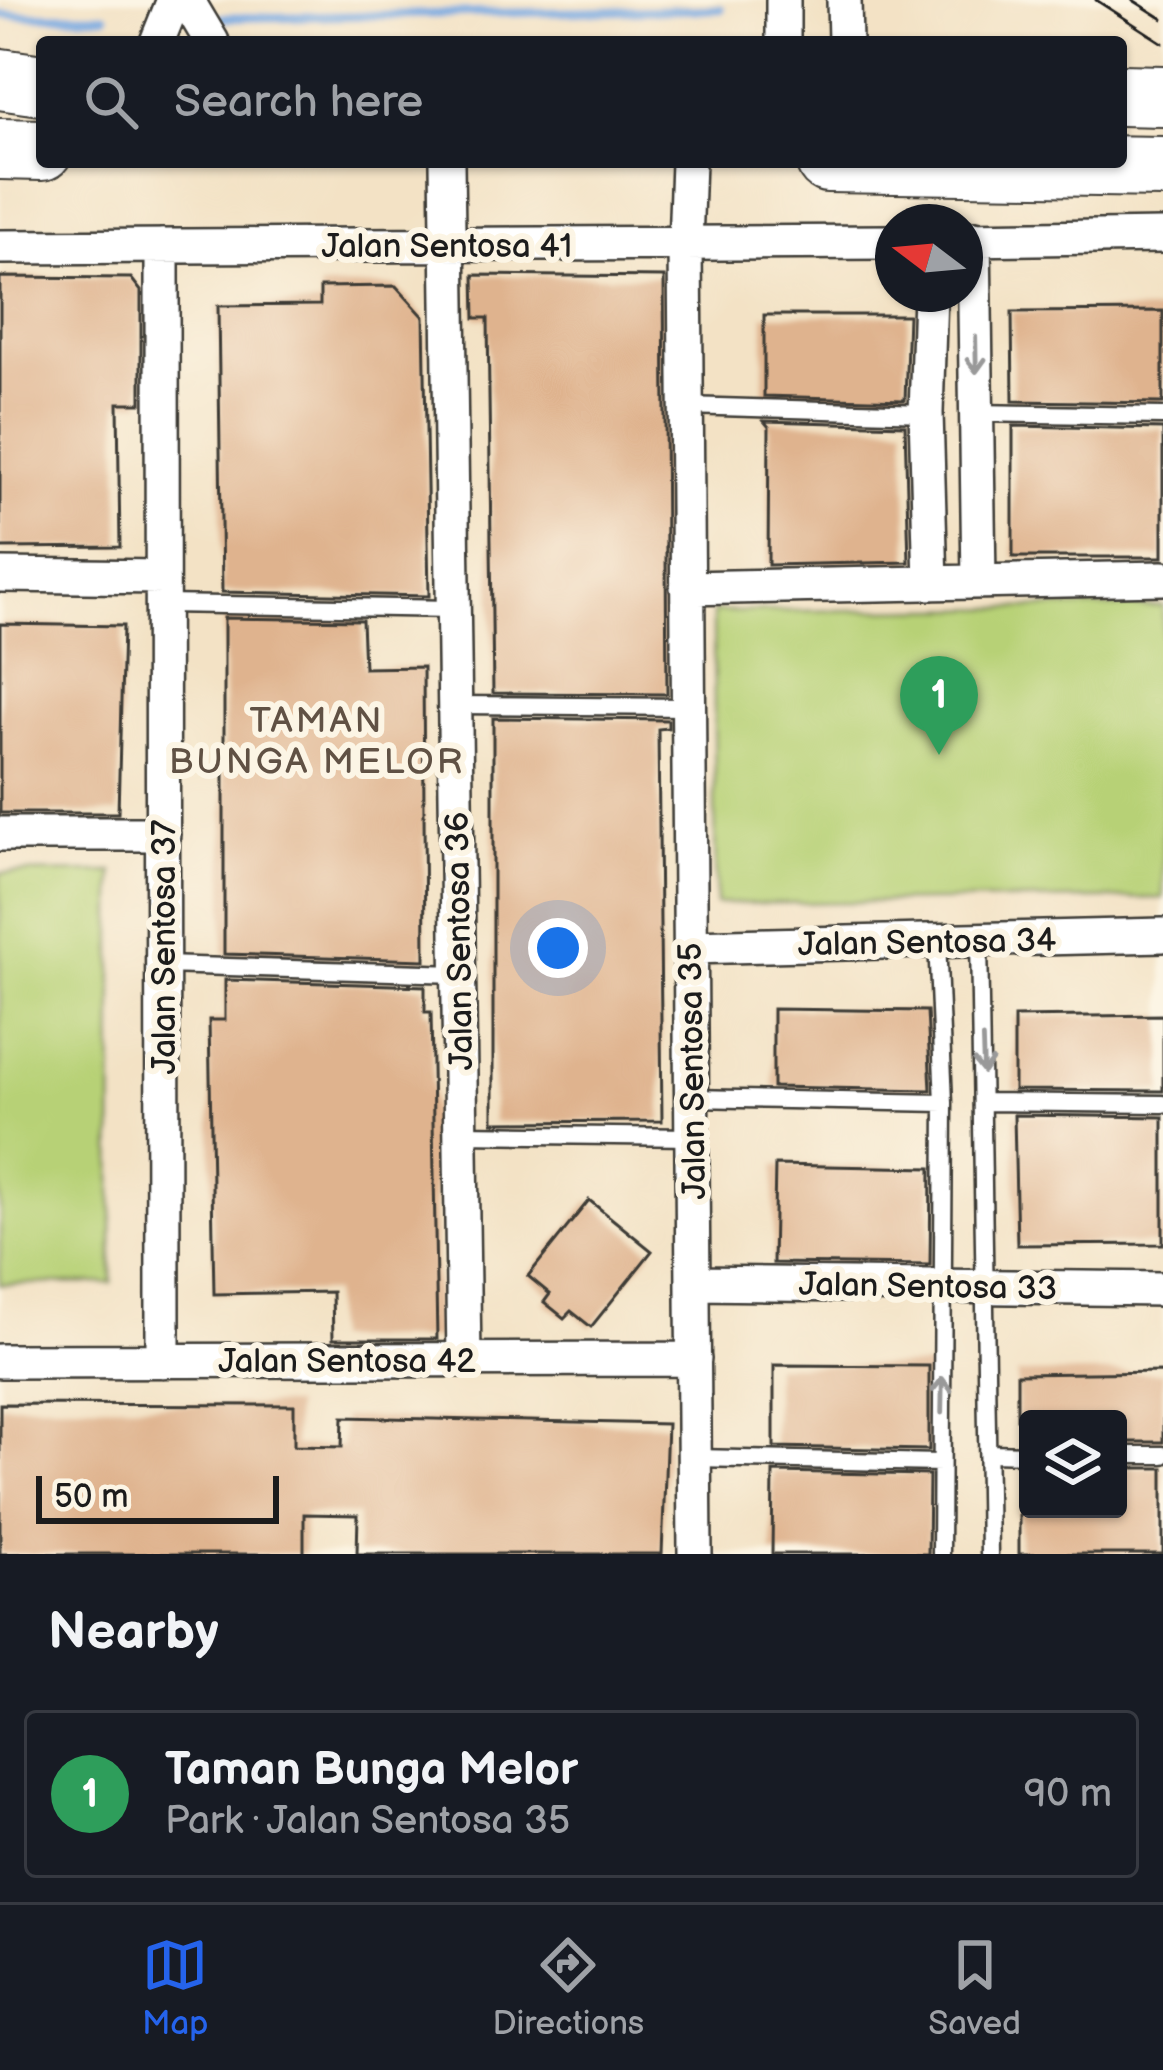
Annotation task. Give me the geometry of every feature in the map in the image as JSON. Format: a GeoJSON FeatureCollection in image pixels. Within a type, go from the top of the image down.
{"type":"FeatureCollection","features":[{"type":"Feature","properties":{"kind":"highway"},"geometry":{"type":"LineString","coordinates":[[0,82],[36,85]]}},
{"type":"Feature","properties":{"kind":"highway"},"geometry":{"type":"LineString","coordinates":[[1127,95],[1163,96]]}},
{"type":"Feature","properties":{"kind":"highway"},"geometry":{"type":"LineString","coordinates":[[0,149],[36,150]]}},
{"type":"Feature","properties":{"kind":"highway"},"geometry":{"type":"LineString","coordinates":[[1127,166],[1163,167]]}},
{"type":"Feature","properties":{"kind":"street"},"geometry":{"type":"LineString","coordinates":[[159,36],[174,0]]}},
{"type":"Feature","properties":{"kind":"street"},"geometry":{"type":"LineString","coordinates":[[187,0],[208,36]]}},
{"type":"Feature","properties":{"kind":"street"},"geometry":{"type":"LineString","coordinates":[[783,0],[783,36]]}},
{"type":"Feature","properties":{"kind":"street"},"geometry":{"type":"LineString","coordinates":[[844,0],[845,36]]}},
{"type":"Feature","properties":{"kind":"street","name":"Jalan Sentosa 36"},"geometry":{"type":"LineString","coordinates":[[447,168],[464,1360]]}},
{"type":"Feature","properties":{"kind":"street","name":"Jalan Sentosa 35"},"geometry":{"type":"LineString","coordinates":[[688,168],[695,1554]]}},
{"type":"Feature","properties":{"kind":"street"},"geometry":{"type":"LineString","coordinates":[[983,239],[1163,236]]}},
{"type":"Feature","properties":{"kind":"street","name":"Jalan Sentosa 41"},"geometry":{"type":"LineString","coordinates":[[0,247],[875,242]]}},
{"type":"Feature","properties":{"kind":"street","name":"Jalan Sentosa 37"},"geometry":{"type":"LineString","coordinates":[[162,246],[163,1361]]}},
{"type":"Feature","properties":{"kind":"street"},"geometry":{"type":"LineString","coordinates":[[929,312],[926,413],[931,583]]}},
{"type":"Feature","properties":{"kind":"street"},"geometry":{"type":"LineString","coordinates":[[973,312],[979,582]]}},
{"type":"Feature","properties":{"kind":"street"},"geometry":{"type":"LineString","coordinates":[[0,575],[163,591]]}},
{"type":"Feature","properties":{"kind":"street"},"geometry":{"type":"LineString","coordinates":[[687,588],[1163,578]]}},
{"type":"Feature","properties":{"kind":"street"},"geometry":{"type":"LineString","coordinates":[[0,834],[163,834]]}},
{"type":"Feature","properties":{"kind":"street","name":"Jalan Sentosa 34"},"geometry":{"type":"LineString","coordinates":[[690,947],[1163,935]]}},
{"type":"Feature","properties":{"kind":"street","name":"Jalan Sentosa 33"},"geometry":{"type":"LineString","coordinates":[[693,1283],[1163,1288]]}},
{"type":"Feature","properties":{"kind":"street","name":"Jalan Sentosa 42"},"geometry":{"type":"LineString","coordinates":[[0,1361],[694,1359]]}},
{"type":"Feature","properties":{"kind":"lane"},"geometry":{"type":"LineString","coordinates":[[686,406],[926,413]]}},
{"type":"Feature","properties":{"kind":"lane"},"geometry":{"type":"LineString","coordinates":[[976,413],[1163,416]]}},
{"type":"Feature","properties":{"kind":"lane"},"geometry":{"type":"LineString","coordinates":[[163,591],[453,609]]}},
{"type":"Feature","properties":{"kind":"lane"},"geometry":{"type":"LineString","coordinates":[[454,705],[688,707]]}},
{"type":"Feature","properties":{"kind":"lane"},"geometry":{"type":"LineString","coordinates":[[979,939],[989,1554]]}},
{"type":"Feature","properties":{"kind":"lane"},"geometry":{"type":"LineString","coordinates":[[937,940],[944,1103],[941,1554]]}},
{"type":"Feature","properties":{"kind":"lane"},"geometry":{"type":"LineString","coordinates":[[163,965],[458,974]]}},
{"type":"Feature","properties":{"kind":"lane"},"geometry":{"type":"LineString","coordinates":[[692,1098],[944,1103]]}},
{"type":"Feature","properties":{"kind":"lane"},"geometry":{"type":"LineString","coordinates":[[984,1102],[1163,1104]]}},
{"type":"Feature","properties":{"kind":"lane"},"geometry":{"type":"LineString","coordinates":[[460,1134],[692,1137]]}},
{"type":"Feature","properties":{"kind":"lane"},"geometry":{"type":"LineString","coordinates":[[989,1454],[1019,1454]]}},
{"type":"Feature","properties":{"kind":"lane"},"geometry":{"type":"LineString","coordinates":[[1127,1455],[1163,1455]]}},
{"type":"Feature","properties":{"kind":"lane"},"geometry":{"type":"LineString","coordinates":[[694,1458],[941,1462]]}},
{"type":"Feature","properties":{"kind":"green space"},"geometry":{"type":"Polygon","coordinates":[[[1163,606],[1163,898],[716,904],[713,612],[1163,606]]]}},
{"type":"Feature","properties":{"kind":"green space"},"geometry":{"type":"Polygon","coordinates":[[[113,872],[112,1283],[0,1284],[0,873],[113,872]]]}},
{"type":"Feature","properties":{"kind":"building"},"geometry":{"type":"Polygon","coordinates":[[[474,275],[664,277],[667,694],[493,693],[488,318],[475,318],[474,275]]]}},
{"type":"Feature","properties":{"kind":"building"},"geometry":{"type":"Polygon","coordinates":[[[0,277],[131,278],[141,291],[141,403],[118,403],[120,547],[0,548],[0,277]]]}},
{"type":"Feature","properties":{"kind":"building"},"geometry":{"type":"Polygon","coordinates":[[[396,286],[424,317],[429,596],[222,592],[218,306],[320,305],[320,287],[396,286]]]}},
{"type":"Feature","properties":{"kind":"building"},"geometry":{"type":"Polygon","coordinates":[[[1163,311],[1163,403],[1013,401],[1012,312],[1163,311]]]}},
{"type":"Feature","properties":{"kind":"building"},"geometry":{"type":"Polygon","coordinates":[[[764,315],[908,315],[905,400],[764,396],[764,315]]]}},
{"type":"Feature","properties":{"kind":"building"},"geometry":{"type":"Polygon","coordinates":[[[764,421],[905,425],[909,562],[768,565],[769,427],[764,421]]]}},
{"type":"Feature","properties":{"kind":"building"},"geometry":{"type":"Polygon","coordinates":[[[1013,426],[1163,429],[1163,557],[1013,557],[1013,426]]]}},
{"type":"Feature","properties":{"kind":"building"},"geometry":{"type":"Polygon","coordinates":[[[224,618],[362,620],[364,668],[423,667],[425,960],[224,954],[224,618]]]}},
{"type":"Feature","properties":{"kind":"building"},"geometry":{"type":"Polygon","coordinates":[[[0,624],[123,626],[118,813],[0,813],[0,624]]]}},
{"type":"Feature","properties":{"kind":"building"},"geometry":{"type":"Polygon","coordinates":[[[493,718],[668,720],[668,728],[658,729],[662,1121],[493,1122],[493,718]]]}},
{"type":"Feature","properties":{"kind":"building"},"geometry":{"type":"Polygon","coordinates":[[[225,980],[425,986],[425,1012],[431,1012],[437,1339],[333,1339],[332,1292],[214,1294],[209,1020],[225,1020],[225,980]]]}},
{"type":"Feature","properties":{"kind":"building"},"geometry":{"type":"Polygon","coordinates":[[[773,1009],[927,1011],[931,1090],[773,1087],[773,1009]]]}},
{"type":"Feature","properties":{"kind":"building"},"geometry":{"type":"Polygon","coordinates":[[[1163,1015],[1163,1091],[1014,1090],[1014,1017],[1163,1015]]]}},
{"type":"Feature","properties":{"kind":"building"},"geometry":{"type":"Polygon","coordinates":[[[1014,1115],[1163,1117],[1163,1244],[1017,1245],[1014,1115]]]}},
{"type":"Feature","properties":{"kind":"building"},"geometry":{"type":"Polygon","coordinates":[[[775,1165],[931,1168],[930,1265],[773,1263],[775,1165]]]}},
{"type":"Feature","properties":{"kind":"building"},"geometry":{"type":"Polygon","coordinates":[[[589,1200],[652,1251],[591,1327],[571,1311],[564,1318],[544,1302],[550,1294],[528,1276],[589,1200]]]}},
{"type":"Feature","properties":{"kind":"building"},"geometry":{"type":"Polygon","coordinates":[[[774,1365],[929,1366],[929,1450],[774,1447],[774,1365]]]}},
{"type":"Feature","properties":{"kind":"building"},"geometry":{"type":"Polygon","coordinates":[[[1163,1372],[1163,1442],[1127,1442],[1127,1410],[1019,1410],[1017,1419],[1017,1374],[1163,1372]]]}},
{"type":"Feature","properties":{"kind":"building"},"geometry":{"type":"Polygon","coordinates":[[[0,1404],[294,1405],[294,1446],[342,1447],[343,1417],[667,1424],[662,1554],[357,1554],[358,1515],[304,1514],[304,1554],[0,1554],[0,1404]]]}},
{"type":"Feature","properties":{"kind":"building"},"geometry":{"type":"Polygon","coordinates":[[[1127,1468],[1163,1468],[1163,1554],[1019,1554],[1019,1518],[1127,1518],[1127,1468]]]}},
{"type":"Feature","properties":{"kind":"building"},"geometry":{"type":"Polygon","coordinates":[[[773,1472],[929,1475],[928,1554],[772,1554],[773,1472]]]}},
{"type":"Feature","properties":{"kind":"waterway"},"geometry":{"type":"LineString","coordinates":[[220,18],[721,9]]}},
{"type":"Feature","properties":{"kind":"waterway"},"geometry":{"type":"LineString","coordinates":[[0,15],[105,16]]}},
{"type":"Feature","properties":{"kind":"tram line"},"geometry":{"type":"LineString","coordinates":[[1096,0],[1163,43]]}},
{"type":"Feature","properties":{"kind":"tram line"},"geometry":{"type":"LineString","coordinates":[[1133,0],[1163,19]]}},
{"type":"Feature","properties":{"kind":"place","name":"Taman Bunga Melor"},"geometry":{"type":"Point","coordinates":[939,755]}},
{"type":"Feature","properties":{"kind":"district","name":"TAMAN BUNGA MELOR"},"geometry":{"type":"Point","coordinates":[317,740]}}]}
